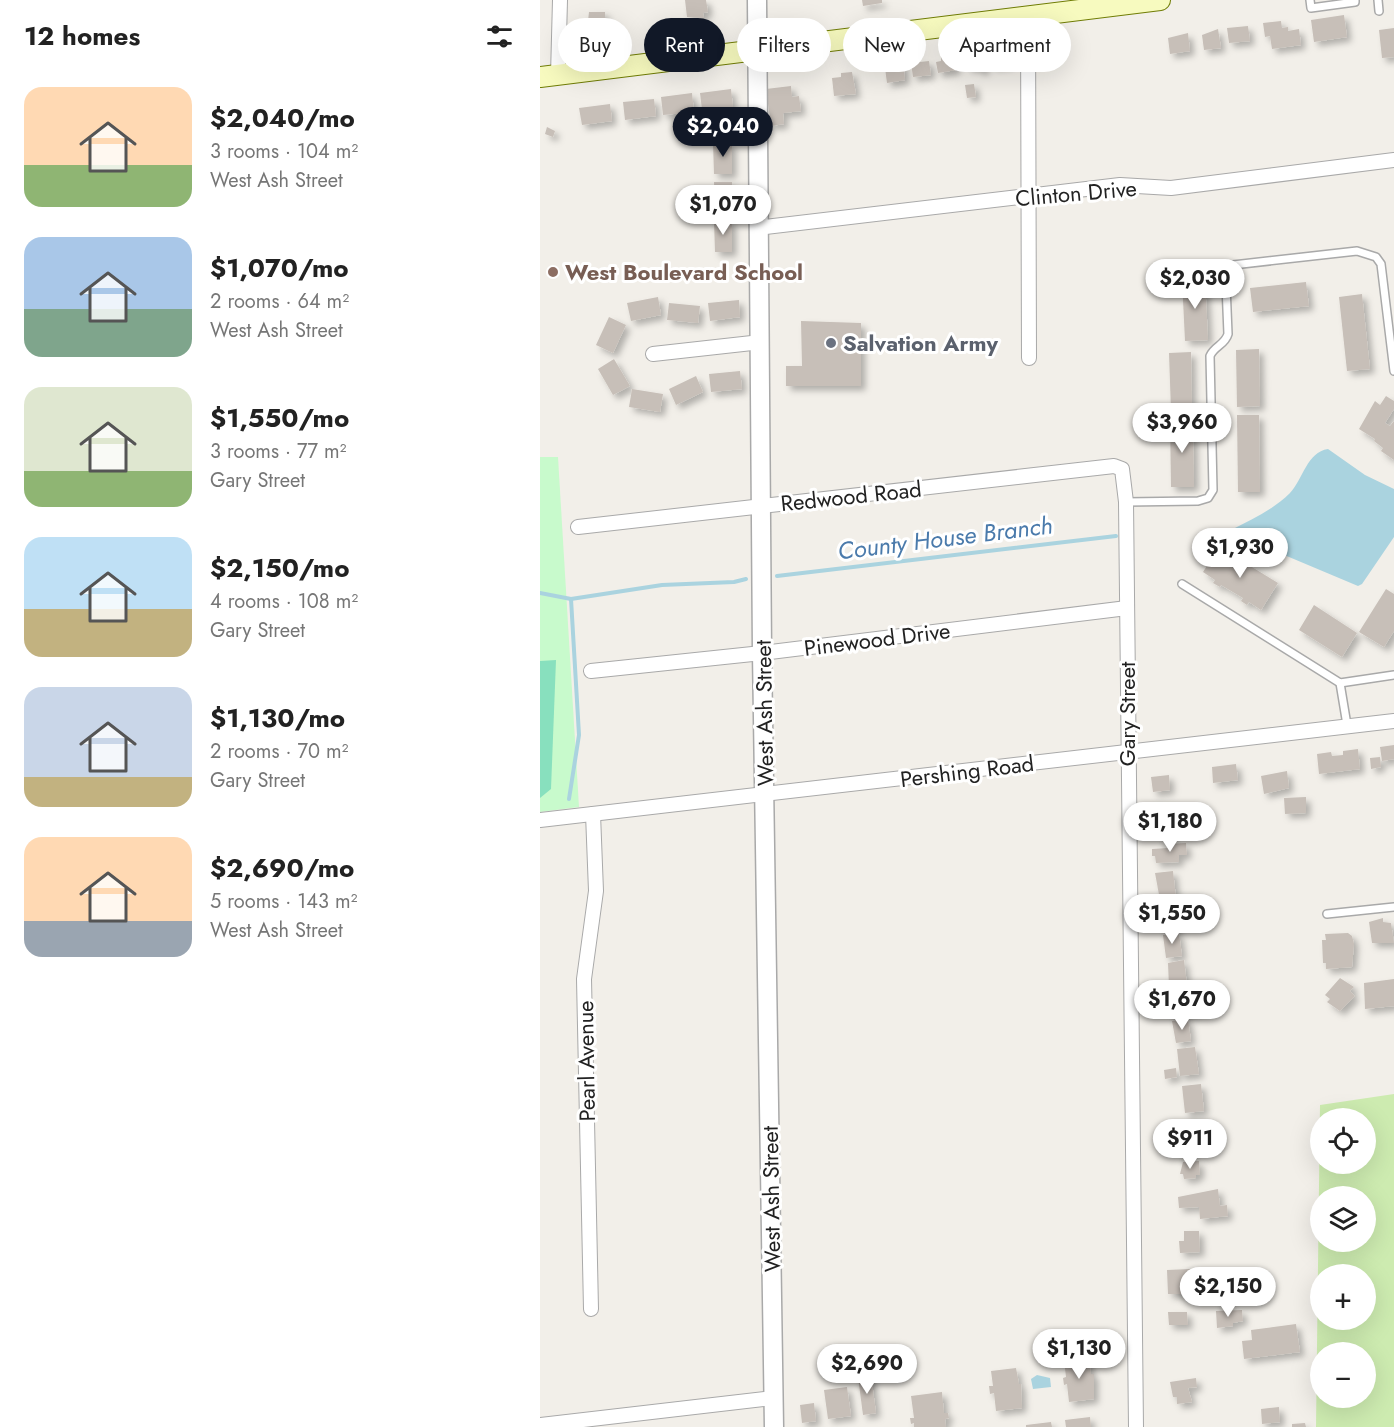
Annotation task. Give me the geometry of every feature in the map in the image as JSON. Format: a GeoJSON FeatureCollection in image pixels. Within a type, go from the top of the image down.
{"type":"FeatureCollection","features":[{"type":"Feature","properties":{"kind":"main road"},"geometry":{"type":"LineString","coordinates":[[831,42],[1128,2],[1160,0]]}},
{"type":"Feature","properties":{"kind":"main road"},"geometry":{"type":"LineString","coordinates":[[549,76],[737,54]]}},
{"type":"Feature","properties":{"kind":"street"},"geometry":{"type":"LineString","coordinates":[[549,76],[560,0]]}},
{"type":"Feature","properties":{"kind":"street","name":"West Ash Street"},"geometry":{"type":"LineString","coordinates":[[756,18],[757,0]]}},
{"type":"Feature","properties":{"kind":"street"},"geometry":{"type":"LineString","coordinates":[[1028,16],[1029,358]]}},
{"type":"Feature","properties":{"kind":"street","name":"West Ash Street"},"geometry":{"type":"LineString","coordinates":[[755,72],[774,1427]]}},
{"type":"Feature","properties":{"kind":"street","name":"Clinton Drive"},"geometry":{"type":"LineString","coordinates":[[758,228],[1120,185],[1172,188],[1394,160]]}},
{"type":"Feature","properties":{"kind":"street"},"geometry":{"type":"LineString","coordinates":[[652,354],[760,342]]}},
{"type":"Feature","properties":{"kind":"street","name":"Redwood Road"},"geometry":{"type":"LineString","coordinates":[[578,527],[1114,466],[1122,469]]}},
{"type":"Feature","properties":{"kind":"street","name":"Gary Street"},"geometry":{"type":"LineString","coordinates":[[1122,469],[1126,502],[1136,1427]]}},
{"type":"Feature","properties":{"kind":"street","name":"Pinewood Drive"},"geometry":{"type":"LineString","coordinates":[[591,671],[762,653],[1127,608]]}},
{"type":"Feature","properties":{"kind":"street","name":"Pershing Road"},"geometry":{"type":"LineString","coordinates":[[540,820],[766,796],[1394,721]]}},
{"type":"Feature","properties":{"kind":"street","name":"Pearl Avenue"},"geometry":{"type":"LineString","coordinates":[[591,1309],[584,979],[596,891],[593,814]]}},
{"type":"Feature","properties":{"kind":"street"},"geometry":{"type":"LineString","coordinates":[[540,1425],[773,1398]]}},
{"type":"Feature","properties":{"kind":"lane"},"geometry":{"type":"LineString","coordinates":[[1310,0],[1311,8],[1355,2],[1355,0]]}},
{"type":"Feature","properties":{"kind":"lane"},"geometry":{"type":"LineString","coordinates":[[1378,0],[1379,11]]}},
{"type":"Feature","properties":{"kind":"lane"},"geometry":{"type":"LineString","coordinates":[[1126,502],[1198,501],[1208,498],[1213,490],[1210,356],[1226,342],[1228,334],[1226,285],[1233,265],[1357,251],[1376,257],[1381,264],[1394,371]]}},
{"type":"Feature","properties":{"kind":"lane"},"geometry":{"type":"LineString","coordinates":[[1182,584],[1340,683],[1394,675]]}},
{"type":"Feature","properties":{"kind":"lane"},"geometry":{"type":"LineString","coordinates":[[1340,683],[1347,725]]}},
{"type":"Feature","properties":{"kind":"lane"},"geometry":{"type":"LineString","coordinates":[[1327,914],[1394,907]]}},
{"type":"Feature","properties":{"kind":"green space"},"geometry":{"type":"Polygon","coordinates":[[[540,457],[558,457],[579,807],[540,812],[540,457]]]}},
{"type":"Feature","properties":{"kind":"green space"},"geometry":{"type":"Polygon","coordinates":[[[556,660],[551,789],[540,798],[540,661],[556,660]]]}},
{"type":"Feature","properties":{"kind":"green space"},"geometry":{"type":"Polygon","coordinates":[[[1394,1094],[1394,1427],[1316,1427],[1316,1408],[1376,1408],[1376,1342],[1317,1342],[1317,1330],[1376,1330],[1376,1264],[1318,1264],[1318,1252],[1376,1252],[1376,1186],[1319,1186],[1319,1174],[1376,1174],[1376,1108],[1320,1108],[1320,1105],[1394,1094]]]}},
{"type":"Feature","properties":{"kind":"water"},"geometry":{"type":"Polygon","coordinates":[[[1328,449],[1365,475],[1394,489],[1394,537],[1362,584],[1358,586],[1263,546],[1229,538],[1231,530],[1262,514],[1290,493],[1315,455],[1328,449]]]}},
{"type":"Feature","properties":{"kind":"water"},"geometry":{"type":"Polygon","coordinates":[[[1037,1375],[1050,1378],[1051,1387],[1033,1389],[1031,1379],[1037,1375]]]}},
{"type":"Feature","properties":{"kind":"building"},"geometry":{"type":"Polygon","coordinates":[[[685,0],[706,0],[708,12],[703,13],[704,18],[687,17],[685,0]]]}},
{"type":"Feature","properties":{"kind":"building"},"geometry":{"type":"Polygon","coordinates":[[[862,0],[882,0],[882,3],[863,6],[862,0]]]}},
{"type":"Feature","properties":{"kind":"building"},"geometry":{"type":"Polygon","coordinates":[[[589,12],[605,12],[605,18],[588,18],[589,12]]]}},
{"type":"Feature","properties":{"kind":"building"},"geometry":{"type":"Polygon","coordinates":[[[1344,15],[1347,37],[1314,42],[1311,20],[1344,15]]]}},
{"type":"Feature","properties":{"kind":"building"},"geometry":{"type":"Polygon","coordinates":[[[1281,21],[1282,28],[1288,27],[1288,31],[1299,29],[1301,45],[1272,49],[1270,36],[1265,37],[1263,23],[1281,21]]]}},
{"type":"Feature","properties":{"kind":"building"},"geometry":{"type":"Polygon","coordinates":[[[1248,26],[1250,41],[1229,43],[1227,28],[1248,26]]]}},
{"type":"Feature","properties":{"kind":"building"},"geometry":{"type":"Polygon","coordinates":[[[1394,28],[1394,57],[1382,58],[1379,30],[1394,28]]]}},
{"type":"Feature","properties":{"kind":"building"},"geometry":{"type":"Polygon","coordinates":[[[1218,29],[1221,48],[1204,50],[1202,35],[1218,29]]]}},
{"type":"Feature","properties":{"kind":"building"},"geometry":{"type":"Polygon","coordinates":[[[1188,33],[1190,51],[1170,54],[1168,38],[1188,33]]]}},
{"type":"Feature","properties":{"kind":"building"},"geometry":{"type":"Polygon","coordinates":[[[926,61],[929,61],[931,75],[913,77],[912,72],[926,72],[926,61]]]}},
{"type":"Feature","properties":{"kind":"building"},"geometry":{"type":"Polygon","coordinates":[[[852,72],[856,94],[834,96],[832,78],[841,77],[841,73],[852,72]]]}},
{"type":"Feature","properties":{"kind":"building"},"geometry":{"type":"Polygon","coordinates":[[[886,72],[904,72],[905,80],[887,83],[886,72]]]}},
{"type":"Feature","properties":{"kind":"building"},"geometry":{"type":"Polygon","coordinates":[[[974,84],[976,97],[967,98],[965,85],[974,84]]]}},
{"type":"Feature","properties":{"kind":"building"},"geometry":{"type":"Polygon","coordinates":[[[791,86],[792,97],[799,96],[801,111],[783,113],[784,124],[771,126],[766,89],[791,86]]]}},
{"type":"Feature","properties":{"kind":"building"},"geometry":{"type":"Polygon","coordinates":[[[731,89],[733,107],[702,110],[700,93],[731,89]]]}},
{"type":"Feature","properties":{"kind":"building"},"geometry":{"type":"Polygon","coordinates":[[[692,93],[694,112],[663,115],[661,97],[692,93]]]}},
{"type":"Feature","properties":{"kind":"building"},"geometry":{"type":"Polygon","coordinates":[[[654,99],[656,116],[625,120],[623,102],[654,99]]]}},
{"type":"Feature","properties":{"kind":"building"},"geometry":{"type":"Polygon","coordinates":[[[610,104],[612,121],[582,125],[579,108],[610,104]]]}},
{"type":"Feature","properties":{"kind":"building"},"geometry":{"type":"Polygon","coordinates":[[[547,127],[555,131],[553,137],[545,134],[547,127]]]}},
{"type":"Feature","properties":{"kind":"building"},"geometry":{"type":"Polygon","coordinates":[[[713,143],[732,143],[732,174],[714,174],[713,143]]]}},
{"type":"Feature","properties":{"kind":"building"},"geometry":{"type":"Polygon","coordinates":[[[714,182],[732,182],[732,212],[715,213],[714,182]]]}},
{"type":"Feature","properties":{"kind":"building"},"geometry":{"type":"Polygon","coordinates":[[[732,220],[732,252],[715,252],[714,221],[732,220]]]}},
{"type":"Feature","properties":{"kind":"building"},"geometry":{"type":"Polygon","coordinates":[[[1205,278],[1208,340],[1185,341],[1182,279],[1205,278]]]}},
{"type":"Feature","properties":{"kind":"building"},"geometry":{"type":"Polygon","coordinates":[[[1306,282],[1309,306],[1253,312],[1250,288],[1306,282]]]}},
{"type":"Feature","properties":{"kind":"building"},"geometry":{"type":"Polygon","coordinates":[[[1362,294],[1370,369],[1347,371],[1339,297],[1362,294]]]}},
{"type":"Feature","properties":{"kind":"building"},"geometry":{"type":"Polygon","coordinates":[[[658,297],[661,315],[631,321],[627,303],[658,297]]]}},
{"type":"Feature","properties":{"kind":"building"},"geometry":{"type":"Polygon","coordinates":[[[739,300],[740,317],[710,321],[708,303],[739,300]]]}},
{"type":"Feature","properties":{"kind":"building"},"geometry":{"type":"Polygon","coordinates":[[[669,303],[700,306],[698,323],[667,320],[669,303]]]}},
{"type":"Feature","properties":{"kind":"building"},"geometry":{"type":"Polygon","coordinates":[[[609,317],[626,325],[613,353],[596,345],[609,317]]]}},
{"type":"Feature","properties":{"kind":"building","name":"Salvation Army"},"geometry":{"type":"Polygon","coordinates":[[[801,321],[861,323],[861,386],[786,386],[786,366],[802,366],[801,321]]]}},
{"type":"Feature","properties":{"kind":"building"},"geometry":{"type":"Polygon","coordinates":[[[1259,349],[1260,406],[1237,407],[1236,350],[1259,349]]]}},
{"type":"Feature","properties":{"kind":"building"},"geometry":{"type":"Polygon","coordinates":[[[1191,352],[1192,411],[1171,411],[1169,353],[1191,352]]]}},
{"type":"Feature","properties":{"kind":"building"},"geometry":{"type":"Polygon","coordinates":[[[614,359],[630,386],[613,395],[598,369],[614,359]]]}},
{"type":"Feature","properties":{"kind":"building"},"geometry":{"type":"Polygon","coordinates":[[[740,371],[742,389],[711,392],[709,374],[740,371]]]}},
{"type":"Feature","properties":{"kind":"building"},"geometry":{"type":"Polygon","coordinates":[[[696,376],[703,392],[676,405],[669,389],[696,376]]]}},
{"type":"Feature","properties":{"kind":"building"},"geometry":{"type":"Polygon","coordinates":[[[632,389],[663,394],[660,412],[629,407],[632,389]]]}},
{"type":"Feature","properties":{"kind":"building"},"geometry":{"type":"Polygon","coordinates":[[[1386,396],[1394,401],[1394,409],[1385,423],[1390,426],[1394,421],[1394,460],[1381,451],[1383,448],[1374,441],[1375,439],[1359,429],[1375,401],[1380,405],[1386,396]]]}},
{"type":"Feature","properties":{"kind":"building"},"geometry":{"type":"Polygon","coordinates":[[[1237,415],[1259,415],[1260,492],[1238,492],[1237,415]]]}},
{"type":"Feature","properties":{"kind":"building"},"geometry":{"type":"Polygon","coordinates":[[[1170,421],[1193,421],[1194,487],[1171,487],[1170,421]]]}},
{"type":"Feature","properties":{"kind":"building"},"geometry":{"type":"Polygon","coordinates":[[[1219,547],[1278,583],[1261,610],[1249,602],[1247,605],[1241,601],[1243,598],[1213,583],[1215,580],[1203,572],[1219,547]]]}},
{"type":"Feature","properties":{"kind":"building"},"geometry":{"type":"Polygon","coordinates":[[[1386,589],[1394,594],[1394,631],[1384,647],[1359,632],[1386,589]]]}},
{"type":"Feature","properties":{"kind":"building"},"geometry":{"type":"Polygon","coordinates":[[[1314,605],[1357,633],[1342,657],[1299,630],[1314,605]]]}},
{"type":"Feature","properties":{"kind":"building"},"geometry":{"type":"Polygon","coordinates":[[[1394,745],[1394,759],[1382,761],[1380,747],[1394,745]]]}},
{"type":"Feature","properties":{"kind":"building"},"geometry":{"type":"Polygon","coordinates":[[[1358,749],[1360,769],[1319,774],[1317,754],[1331,752],[1332,756],[1343,755],[1343,751],[1358,749]]]}},
{"type":"Feature","properties":{"kind":"building"},"geometry":{"type":"Polygon","coordinates":[[[1380,757],[1381,767],[1371,769],[1370,758],[1380,757]]]}},
{"type":"Feature","properties":{"kind":"building"},"geometry":{"type":"Polygon","coordinates":[[[1236,764],[1238,780],[1213,783],[1212,767],[1236,764]]]}},
{"type":"Feature","properties":{"kind":"building"},"geometry":{"type":"Polygon","coordinates":[[[1287,771],[1289,788],[1264,794],[1261,776],[1287,771]]]}},
{"type":"Feature","properties":{"kind":"building"},"geometry":{"type":"Polygon","coordinates":[[[1169,775],[1170,790],[1153,792],[1151,777],[1169,775]]]}},
{"type":"Feature","properties":{"kind":"building"},"geometry":{"type":"Polygon","coordinates":[[[1306,797],[1306,813],[1285,814],[1284,798],[1306,797]]]}},
{"type":"Feature","properties":{"kind":"building"},"geometry":{"type":"Polygon","coordinates":[[[1186,843],[1187,855],[1179,855],[1179,862],[1156,863],[1155,856],[1152,856],[1152,849],[1168,848],[1167,844],[1186,843]]]}},
{"type":"Feature","properties":{"kind":"building"},"geometry":{"type":"Polygon","coordinates":[[[1173,871],[1176,898],[1160,900],[1155,873],[1173,871]]]}},
{"type":"Feature","properties":{"kind":"building"},"geometry":{"type":"Polygon","coordinates":[[[1176,904],[1179,928],[1164,930],[1159,906],[1176,904]]]}},
{"type":"Feature","properties":{"kind":"building"},"geometry":{"type":"Polygon","coordinates":[[[1383,918],[1383,922],[1391,923],[1394,943],[1372,943],[1369,922],[1383,918]]]}},
{"type":"Feature","properties":{"kind":"building"},"geometry":{"type":"Polygon","coordinates":[[[1179,933],[1182,956],[1166,958],[1163,935],[1179,933]]]}},
{"type":"Feature","properties":{"kind":"building"},"geometry":{"type":"Polygon","coordinates":[[[1348,933],[1352,936],[1354,944],[1352,967],[1326,969],[1326,963],[1323,963],[1322,940],[1326,940],[1325,934],[1348,933]]]}},
{"type":"Feature","properties":{"kind":"building"},"geometry":{"type":"Polygon","coordinates":[[[1184,960],[1187,985],[1169,987],[1168,963],[1184,960]]]}},
{"type":"Feature","properties":{"kind":"building"},"geometry":{"type":"Polygon","coordinates":[[[1340,978],[1354,987],[1350,991],[1355,996],[1340,1011],[1327,1002],[1330,999],[1325,995],[1340,978]]]}},
{"type":"Feature","properties":{"kind":"building"},"geometry":{"type":"Polygon","coordinates":[[[1394,979],[1394,1006],[1365,1009],[1364,983],[1394,979]]]}},
{"type":"Feature","properties":{"kind":"building"},"geometry":{"type":"Polygon","coordinates":[[[1196,988],[1197,999],[1185,1000],[1185,1005],[1194,1003],[1196,1012],[1170,1015],[1169,1004],[1166,1005],[1167,992],[1196,988]]]}},
{"type":"Feature","properties":{"kind":"building"},"geometry":{"type":"Polygon","coordinates":[[[1188,1019],[1191,1041],[1176,1043],[1172,1021],[1188,1019]]]}},
{"type":"Feature","properties":{"kind":"building"},"geometry":{"type":"Polygon","coordinates":[[[1195,1047],[1199,1074],[1180,1076],[1177,1049],[1195,1047]]]}},
{"type":"Feature","properties":{"kind":"building"},"geometry":{"type":"Polygon","coordinates":[[[1176,1068],[1177,1077],[1165,1079],[1164,1070],[1176,1068]]]}},
{"type":"Feature","properties":{"kind":"building"},"geometry":{"type":"Polygon","coordinates":[[[1201,1084],[1204,1111],[1185,1113],[1182,1086],[1201,1084]]]}},
{"type":"Feature","properties":{"kind":"building"},"geometry":{"type":"Polygon","coordinates":[[[1199,1161],[1200,1175],[1196,1175],[1196,1178],[1184,1179],[1183,1174],[1180,1174],[1183,1162],[1199,1161]]]}},
{"type":"Feature","properties":{"kind":"building"},"geometry":{"type":"Polygon","coordinates":[[[1218,1189],[1220,1206],[1227,1205],[1228,1216],[1200,1219],[1199,1207],[1179,1208],[1178,1197],[1218,1189]]]}},
{"type":"Feature","properties":{"kind":"building"},"geometry":{"type":"Polygon","coordinates":[[[1184,1231],[1199,1231],[1200,1252],[1180,1253],[1179,1241],[1184,1241],[1184,1231]]]}},
{"type":"Feature","properties":{"kind":"building"},"geometry":{"type":"Polygon","coordinates":[[[1190,1269],[1191,1288],[1181,1288],[1182,1294],[1168,1294],[1167,1270],[1190,1269]]]}},
{"type":"Feature","properties":{"kind":"building"},"geometry":{"type":"Polygon","coordinates":[[[1242,1310],[1243,1321],[1233,1323],[1233,1326],[1217,1328],[1216,1311],[1242,1310]]]}},
{"type":"Feature","properties":{"kind":"building"},"geometry":{"type":"Polygon","coordinates":[[[1168,1312],[1187,1312],[1188,1325],[1169,1325],[1168,1312]]]}},
{"type":"Feature","properties":{"kind":"building"},"geometry":{"type":"Polygon","coordinates":[[[1296,1324],[1300,1352],[1244,1359],[1242,1341],[1252,1340],[1251,1330],[1296,1324]]]}},
{"type":"Feature","properties":{"kind":"building"},"geometry":{"type":"Polygon","coordinates":[[[1089,1357],[1091,1374],[1094,1374],[1094,1399],[1069,1402],[1067,1384],[1064,1385],[1063,1378],[1066,1377],[1064,1360],[1089,1357]]]}},
{"type":"Feature","properties":{"kind":"building"},"geometry":{"type":"Polygon","coordinates":[[[1016,1368],[1019,1384],[1021,1384],[1022,1408],[996,1411],[994,1393],[990,1394],[989,1386],[993,1386],[991,1371],[1016,1368]]]}},
{"type":"Feature","properties":{"kind":"building"},"geometry":{"type":"Polygon","coordinates":[[[871,1375],[876,1413],[863,1415],[858,1377],[871,1375]]]}},
{"type":"Feature","properties":{"kind":"building"},"geometry":{"type":"Polygon","coordinates":[[[1196,1378],[1197,1387],[1188,1388],[1192,1402],[1177,1404],[1177,1397],[1173,1397],[1170,1382],[1196,1378]]]}},
{"type":"Feature","properties":{"kind":"building"},"geometry":{"type":"Polygon","coordinates":[[[847,1387],[851,1416],[828,1419],[824,1390],[847,1387]]]}},
{"type":"Feature","properties":{"kind":"building"},"geometry":{"type":"Polygon","coordinates":[[[942,1392],[944,1413],[948,1413],[949,1418],[945,1419],[946,1427],[914,1427],[910,1418],[914,1418],[911,1396],[942,1392]]]}},
{"type":"Feature","properties":{"kind":"building"},"geometry":{"type":"Polygon","coordinates":[[[814,1403],[816,1421],[802,1423],[800,1405],[814,1403]]]}},
{"type":"Feature","properties":{"kind":"building"},"geometry":{"type":"Polygon","coordinates":[[[1279,1407],[1280,1422],[1262,1424],[1261,1409],[1279,1407]]]}},
{"type":"Feature","properties":{"kind":"building"},"geometry":{"type":"Polygon","coordinates":[[[1090,1417],[1091,1427],[1066,1427],[1065,1420],[1090,1417]]]}},
{"type":"Feature","properties":{"kind":"building"},"geometry":{"type":"Polygon","coordinates":[[[1051,1422],[1052,1427],[1026,1427],[1026,1425],[1051,1422]]]}},
{"type":"Feature","properties":{"kind":"building"},"geometry":{"type":"Polygon","coordinates":[[[1305,1423],[1306,1427],[1292,1427],[1292,1424],[1305,1423]]]}},
{"type":"Feature","properties":{"kind":"waterway","name":"County House Branch"},"geometry":{"type":"LineString","coordinates":[[777,576],[1116,536]]}},
{"type":"Feature","properties":{"kind":"waterway","name":"County House Branch"},"geometry":{"type":"LineString","coordinates":[[569,799],[579,735],[571,599],[662,585],[734,582],[746,579]]}},
{"type":"Feature","properties":{"kind":"waterway"},"geometry":{"type":"LineString","coordinates":[[540,593],[571,599]]}},
{"type":"Feature","properties":{"kind":"place","name":"West Boulevard School"},"geometry":{"type":"Point","coordinates":[553,272]}},
{"type":"Feature","properties":{"kind":"place","name":"Salvation Army"},"geometry":{"type":"Point","coordinates":[831,343]}}]}
